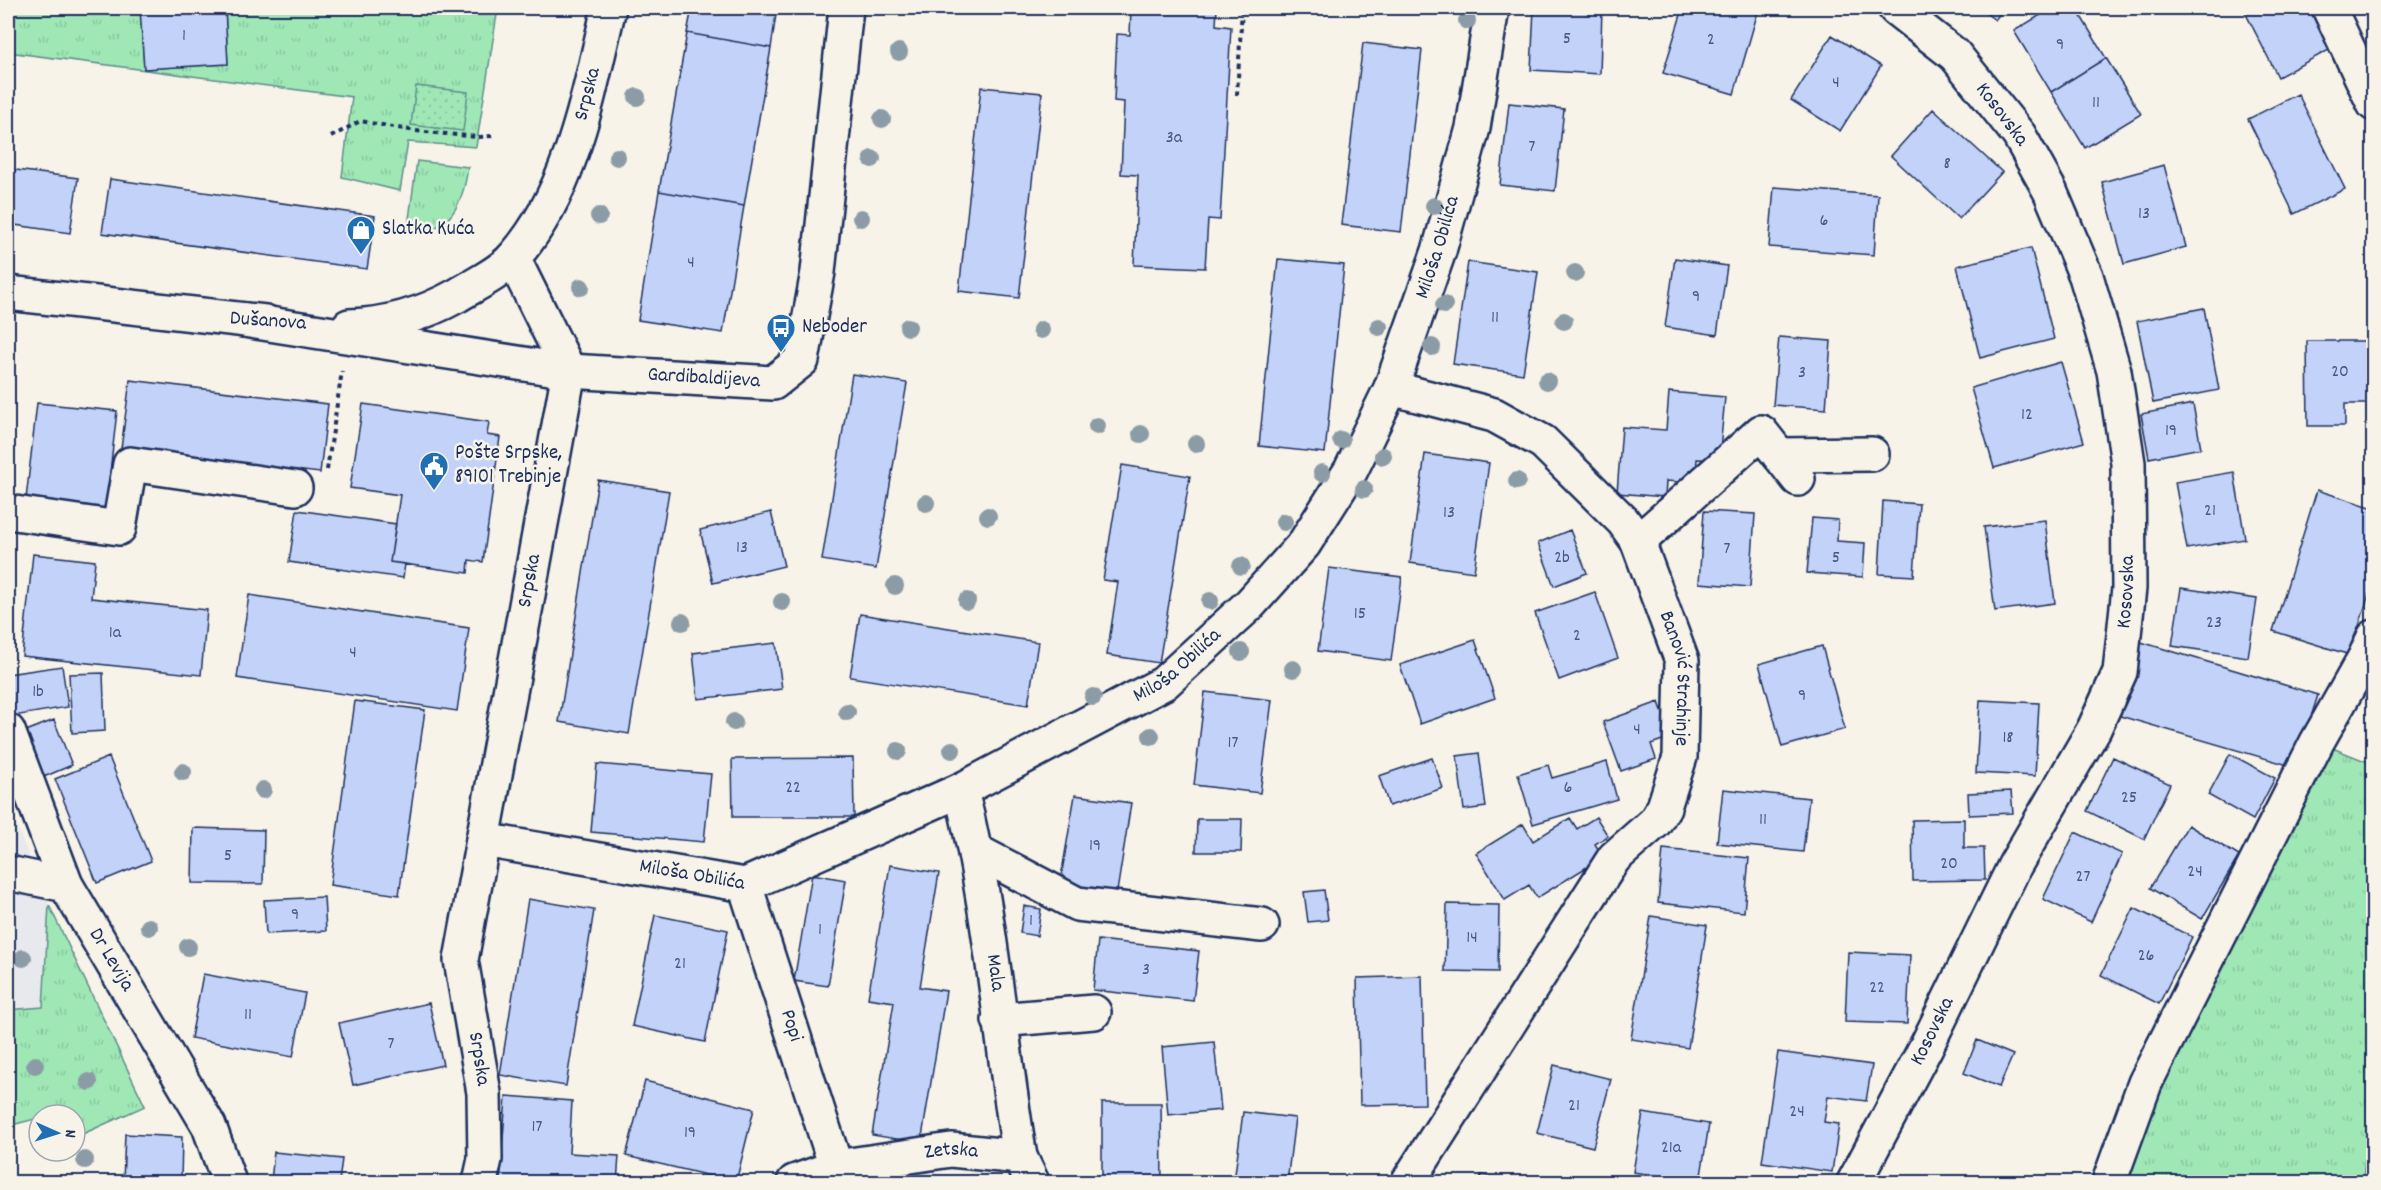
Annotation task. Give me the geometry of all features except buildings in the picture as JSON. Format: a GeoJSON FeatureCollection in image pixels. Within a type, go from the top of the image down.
{"type":"FeatureCollection","features":[{"type":"Feature","properties":{"kind":"street","name":"Srpska"},"geometry":{"type":"LineString","coordinates":[[513,258],[539,224],[563,175],[590,87],[609,8]]}},
{"type":"Feature","properties":{"kind":"street","name":"Gardibaldijeva"},"geometry":{"type":"LineString","coordinates":[[244,320],[570,371],[773,383],[802,360],[818,272],[846,8]]}},
{"type":"Feature","properties":{"kind":"street","name":"Miloša Obilića"},"geometry":{"type":"LineString","coordinates":[[483,840],[745,885],[961,790],[1164,683],[1251,604],[1304,544],[1352,470],[1391,388],[1439,251],[1473,128],[1492,8]]}},
{"type":"Feature","properties":{"kind":"street","name":"Kosovska"},"geometry":{"type":"LineString","coordinates":[[1854,1182],[1926,1045],[2015,865],[2094,729],[2120,672],[2129,588],[2128,463],[2114,371],[2086,276],[2050,191],[2019,135],[1955,55],[1895,8]]}},
{"type":"Feature","properties":{"kind":"street"},"geometry":{"type":"LineString","coordinates":[[2330,8],[2373,104]]}},
{"type":"Feature","properties":{"kind":"street","name":"Dušanova"},"geometry":{"type":"LineString","coordinates":[[8,293],[244,320],[340,326],[394,321],[419,314],[450,300],[513,258]]}},
{"type":"Feature","properties":{"kind":"street"},"geometry":{"type":"LineString","coordinates":[[513,258],[570,371]]}},
{"type":"Feature","properties":{"kind":"street","name":"Srpska"},"geometry":{"type":"LineString","coordinates":[[480,1182],[486,1159],[484,1093],[461,960],[570,371]]}},
{"type":"Feature","properties":{"kind":"street","name":"Banović Strahinje"},"geometry":{"type":"LineString","coordinates":[[1391,388],[1494,415],[1543,442],[1623,521],[1638,542],[1682,661],[1680,757],[1664,807],[1655,822],[1614,858],[1408,1182]]}},
{"type":"Feature","properties":{"kind":"street"},"geometry":{"type":"LineString","coordinates":[[1638,542],[1761,432],[1789,467],[1872,454]]}},
{"type":"Feature","properties":{"kind":"street"},"geometry":{"type":"LineString","coordinates":[[8,512],[119,528],[130,464],[295,488]]}},
{"type":"Feature","properties":{"kind":"street"},"geometry":{"type":"LineString","coordinates":[[2109,1182],[2145,1083],[2317,742],[2365,657],[2373,637]]}},
{"type":"Feature","properties":{"kind":"street","name":"Dr Levija"},"geometry":{"type":"LineString","coordinates":[[8,731],[66,885],[209,1126],[229,1182]]}},
{"type":"Feature","properties":{"kind":"street","name":"Mala"},"geometry":{"type":"LineString","coordinates":[[961,790],[976,850],[999,1020],[1026,1170]]}},
{"type":"Feature","properties":{"kind":"street"},"geometry":{"type":"LineString","coordinates":[[976,850],[1077,904],[1262,925]]}},
{"type":"Feature","properties":{"kind":"street"},"geometry":{"type":"LineString","coordinates":[[8,873],[66,885]]}},
{"type":"Feature","properties":{"kind":"street","name":"Popi"},"geometry":{"type":"LineString","coordinates":[[745,885],[838,1175]]}},
{"type":"Feature","properties":{"kind":"street"},"geometry":{"type":"LineString","coordinates":[[999,1020],[1094,1012]]}},
{"type":"Feature","properties":{"kind":"street","name":"Zetska"},"geometry":{"type":"LineString","coordinates":[[838,1175],[951,1150],[1026,1170]]}},
{"type":"Feature","properties":{"kind":"street"},"geometry":{"type":"LineString","coordinates":[[794,1182],[838,1175]]}},
{"type":"Feature","properties":{"kind":"path"},"geometry":{"type":"LineString","coordinates":[[1237,95],[1242,8]]}},
{"type":"Feature","properties":{"kind":"path"},"geometry":{"type":"LineString","coordinates":[[331,137],[360,121],[415,131],[478,137],[493,136]]}},
{"type":"Feature","properties":{"kind":"path"},"geometry":{"type":"LineString","coordinates":[[295,488],[324,493],[347,336]]}},
{"type":"Feature","properties":{"kind":"shaded area"},"geometry":{"type":"Polygon","coordinates":[[[8,805],[49,905],[43,1008],[8,1010],[8,805]]]}},
{"type":"Feature","properties":{"kind":"green space"},"geometry":{"type":"Polygon","coordinates":[[[8,8],[140,8],[144,69],[228,64],[225,8],[498,8],[476,147],[408,142],[400,191],[342,177],[352,97],[8,52],[8,8]]]}},
{"type":"Feature","properties":{"kind":"green space"},"geometry":{"type":"Polygon","coordinates":[[[416,86],[468,92],[463,131],[411,125],[416,86]]]}},
{"type":"Feature","properties":{"kind":"green space"},"geometry":{"type":"Polygon","coordinates":[[[417,161],[468,167],[462,193],[452,214],[434,228],[407,233],[417,161]]]}},
{"type":"Feature","properties":{"kind":"green space"},"geometry":{"type":"Polygon","coordinates":[[[2317,742],[2373,764],[2374,1081],[2363,1182],[2109,1182],[2317,742]]]}},
{"type":"Feature","properties":{"kind":"green space"},"geometry":{"type":"Polygon","coordinates":[[[49,905],[145,1106],[87,1132],[87,1103],[27,1103],[27,1121],[8,1126],[8,1010],[43,1007],[49,905]]]}},
{"type":"Feature","properties":{"kind":"green space"},"geometry":{"type":"Polygon","coordinates":[[[2373,1081],[2373,1182],[2363,1182],[2373,1081]]]}},
{"type":"Feature","properties":{"kind":"place","name":"Slatka Kuća"},"geometry":{"type":"Point","coordinates":[361,256]}},
{"type":"Feature","properties":{"kind":"place","name":"Neboder"},"geometry":{"type":"Point","coordinates":[781,354]}},
{"type":"Feature","properties":{"kind":"place","name":"Pošte Srpske, 89101 Trebinje"},"geometry":{"type":"Point","coordinates":[434,492]}}]}
